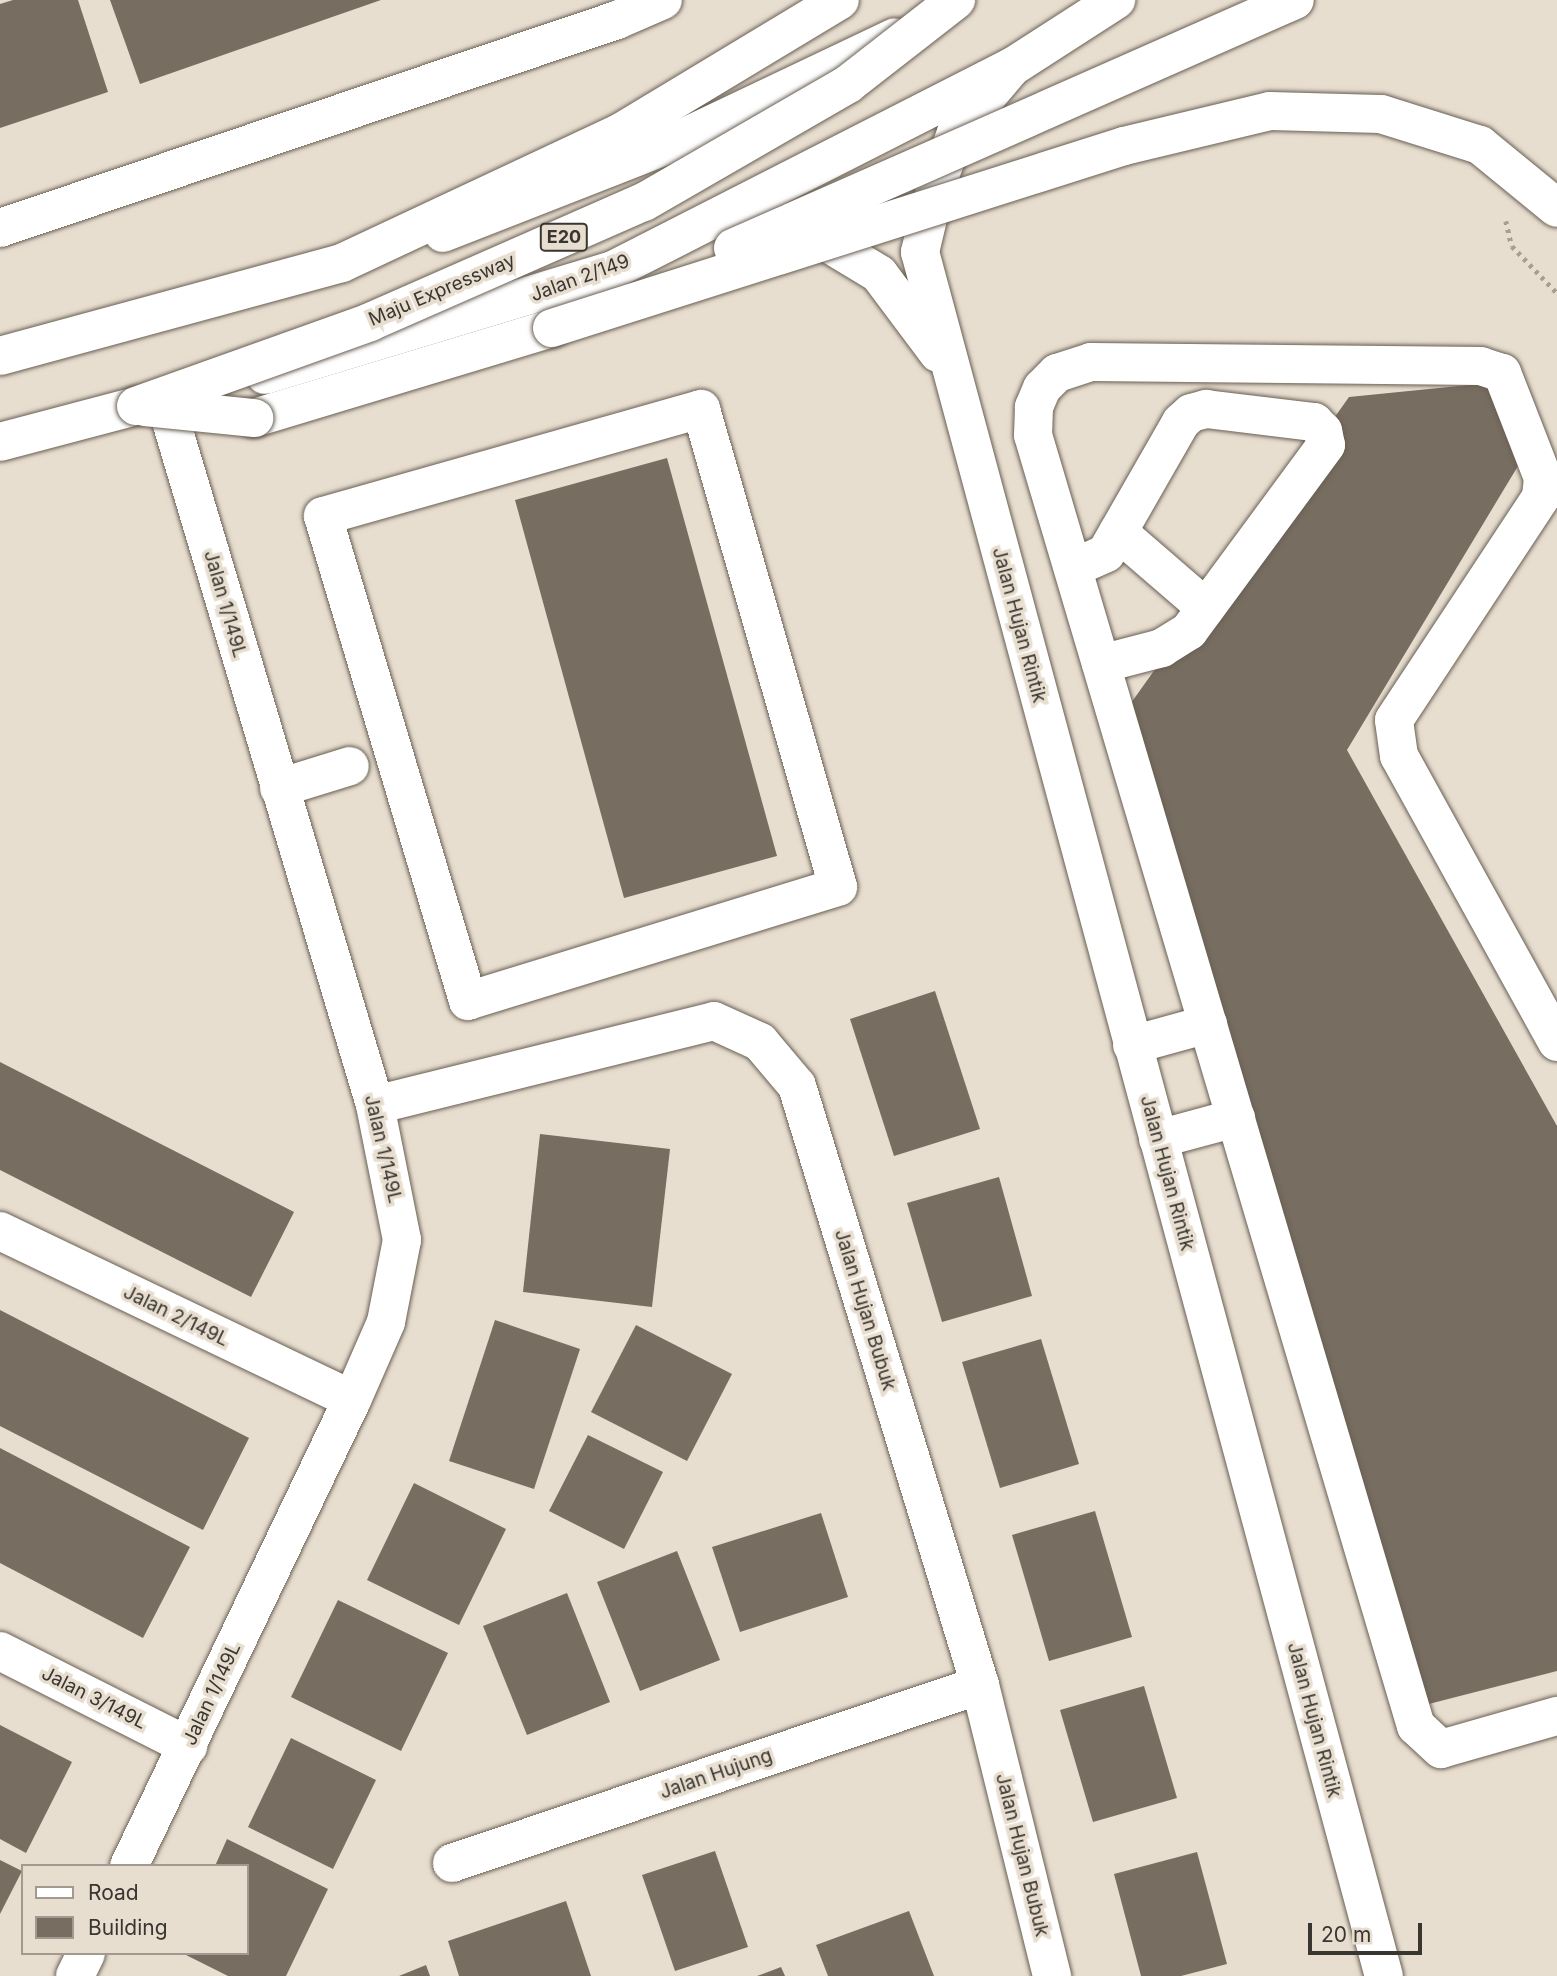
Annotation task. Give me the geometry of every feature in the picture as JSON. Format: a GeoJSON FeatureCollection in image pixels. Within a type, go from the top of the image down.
{"type":"FeatureCollection","features":[{"type":"Feature","properties":{"kind":"main road"},"geometry":{"type":"LineString","coordinates":[[0,228],[617,20],[663,0]]}},
{"type":"Feature","properties":{"kind":"main road"},"geometry":{"type":"LineString","coordinates":[[0,357],[342,263],[618,134],[841,0]]}},
{"type":"Feature","properties":{"kind":"main road","name":"Maju Expressway"},"geometry":{"type":"LineString","coordinates":[[0,442],[150,403],[370,322],[644,202],[848,84],[956,0]]}},
{"type":"Feature","properties":{"kind":"main road"},"geometry":{"type":"LineString","coordinates":[[0,357],[137,325],[454,229],[668,145],[967,0]]}},
{"type":"Feature","properties":{"kind":"main road","name":"Jalan 2/149"},"geometry":{"type":"LineString","coordinates":[[0,449],[150,403],[347,354],[613,270],[1012,67],[1116,0]]}},
{"type":"Feature","properties":{"kind":"main road"},"geometry":{"type":"LineString","coordinates":[[552,328],[1295,0]]}},
{"type":"Feature","properties":{"kind":"main road","name":"Jalan Hujan Rintik"},"geometry":{"type":"LineString","coordinates":[[1012,67],[956,133],[935,189],[920,252],[1384,1976]]}},
{"type":"Feature","properties":{"kind":"main road"},"geometry":{"type":"LineString","coordinates":[[150,403],[254,418],[552,328],[1124,146],[1270,111],[1381,114],[1480,145],[1557,208]]}},
{"type":"Feature","properties":{"kind":"main road","name":"Jalan Hujan Rintik"},"geometry":{"type":"LineString","coordinates":[[739,207],[820,234],[879,274],[950,369]]}},
{"type":"Feature","properties":{"kind":"main road"},"geometry":{"type":"LineString","coordinates":[[1557,1042],[1399,756],[1394,720],[1541,496],[1543,478],[1502,373],[1481,366],[1091,362],[1057,373],[1042,388],[1034,407],[1033,435],[1416,1726],[1441,1749],[1557,1716]]}},
{"type":"Feature","properties":{"kind":"main road","name":"Jalan 1/149L"},"geometry":{"type":"LineString","coordinates":[[130,1864],[352,1401],[386,1322],[402,1240],[375,1105],[279,788],[150,403]]}},
{"type":"Feature","properties":{"kind":"main road"},"geometry":{"type":"LineString","coordinates":[[701,409],[838,887],[468,1001],[323,516],[701,409]]}},
{"type":"Feature","properties":{"kind":"main road"},"geometry":{"type":"LineString","coordinates":[[1073,568],[1106,553],[1181,422],[1191,413],[1206,409],[1314,422],[1326,445],[1178,642],[1101,664]]}},
{"type":"Feature","properties":{"kind":"main road"},"geometry":{"type":"LineString","coordinates":[[1118,532],[1206,608]]}},
{"type":"Feature","properties":{"kind":"main road"},"geometry":{"type":"LineString","coordinates":[[279,788],[350,766]]}},
{"type":"Feature","properties":{"kind":"main road","name":"Jalan Hujan Bubuk"},"geometry":{"type":"LineString","coordinates":[[375,1105],[714,1021],[760,1042],[797,1086],[980,1685],[1052,1976]]}},
{"type":"Feature","properties":{"kind":"main road"},"geometry":{"type":"LineString","coordinates":[[1132,1045],[1209,1024]]}},
{"type":"Feature","properties":{"kind":"main road"},"geometry":{"type":"LineString","coordinates":[[1158,1139],[1236,1118]]}},
{"type":"Feature","properties":{"kind":"main road","name":"Jalan 2/149L"},"geometry":{"type":"LineString","coordinates":[[0,1231],[352,1401]]}},
{"type":"Feature","properties":{"kind":"main road","name":"Jalan 3/149L"},"geometry":{"type":"LineString","coordinates":[[0,1651],[188,1746]]}},
{"type":"Feature","properties":{"kind":"main road","name":"Jalan Hujung"},"geometry":{"type":"LineString","coordinates":[[452,1863],[980,1685]]}},
{"type":"Feature","properties":{"kind":"main road"},"geometry":{"type":"LineString","coordinates":[[75,1976],[85,1955]]}},
{"type":"Feature","properties":{"kind":"path"},"geometry":{"type":"LineString","coordinates":[[1506,221],[1512,246],[1557,293]]}},
{"type":"Feature","properties":{"kind":"building"},"geometry":{"type":"Polygon","coordinates":[[[13,0],[78,0],[108,92],[0,128],[0,4],[13,0]]]}},
{"type":"Feature","properties":{"kind":"building"},"geometry":{"type":"Polygon","coordinates":[[[110,0],[381,0],[140,84],[110,0]]]}},
{"type":"Feature","properties":{"kind":"building"},"geometry":{"type":"Polygon","coordinates":[[[1509,381],[1521,461],[1347,750],[1557,1126],[1557,1671],[1421,1706],[1131,703],[1349,397],[1509,381]]]}},
{"type":"Feature","properties":{"kind":"building"},"geometry":{"type":"Polygon","coordinates":[[[667,458],[777,856],[624,898],[515,500],[667,458]]]}},
{"type":"Feature","properties":{"kind":"building"},"geometry":{"type":"Polygon","coordinates":[[[935,991],[980,1129],[894,1156],[850,1019],[935,991]]]}},
{"type":"Feature","properties":{"kind":"building"},"geometry":{"type":"Polygon","coordinates":[[[0,1062],[294,1212],[251,1297],[0,1170],[0,1062]]]}},
{"type":"Feature","properties":{"kind":"building"},"geometry":{"type":"Polygon","coordinates":[[[540,1134],[670,1149],[652,1307],[523,1292],[540,1134]]]}},
{"type":"Feature","properties":{"kind":"building"},"geometry":{"type":"Polygon","coordinates":[[[999,1177],[1032,1296],[942,1322],[907,1203],[999,1177]]]}},
{"type":"Feature","properties":{"kind":"building"},"geometry":{"type":"Polygon","coordinates":[[[0,1310],[249,1438],[203,1530],[0,1426],[0,1310]]]}},
{"type":"Feature","properties":{"kind":"building"},"geometry":{"type":"Polygon","coordinates":[[[495,1320],[580,1349],[534,1489],[449,1461],[495,1320]]]}},
{"type":"Feature","properties":{"kind":"building"},"geometry":{"type":"Polygon","coordinates":[[[636,1325],[732,1374],[687,1461],[591,1412],[636,1325]]]}},
{"type":"Feature","properties":{"kind":"building"},"geometry":{"type":"Polygon","coordinates":[[[1041,1339],[1079,1464],[1000,1488],[962,1362],[1041,1339]]]}},
{"type":"Feature","properties":{"kind":"building"},"geometry":{"type":"Polygon","coordinates":[[[588,1435],[663,1472],[624,1549],[549,1511],[588,1435]]]}},
{"type":"Feature","properties":{"kind":"building"},"geometry":{"type":"Polygon","coordinates":[[[0,1448],[190,1547],[143,1638],[0,1563],[0,1448]]]}},
{"type":"Feature","properties":{"kind":"building"},"geometry":{"type":"Polygon","coordinates":[[[414,1483],[506,1529],[459,1625],[367,1580],[414,1483]]]}},
{"type":"Feature","properties":{"kind":"building"},"geometry":{"type":"Polygon","coordinates":[[[1095,1511],[1132,1637],[1049,1661],[1012,1535],[1095,1511]]]}},
{"type":"Feature","properties":{"kind":"building"},"geometry":{"type":"Polygon","coordinates":[[[821,1513],[848,1597],[740,1632],[712,1547],[821,1513]]]}},
{"type":"Feature","properties":{"kind":"building"},"geometry":{"type":"Polygon","coordinates":[[[677,1551],[720,1660],[640,1691],[597,1582],[677,1551]]]}},
{"type":"Feature","properties":{"kind":"building"},"geometry":{"type":"Polygon","coordinates":[[[567,1593],[610,1702],[527,1735],[483,1626],[567,1593]]]}},
{"type":"Feature","properties":{"kind":"building"},"geometry":{"type":"Polygon","coordinates":[[[338,1600],[448,1653],[401,1751],[291,1697],[338,1600]]]}},
{"type":"Feature","properties":{"kind":"building"},"geometry":{"type":"Polygon","coordinates":[[[1144,1686],[1177,1798],[1093,1822],[1060,1710],[1144,1686]]]}},
{"type":"Feature","properties":{"kind":"building"},"geometry":{"type":"Polygon","coordinates":[[[0,1725],[72,1762],[26,1853],[0,1839],[0,1725]]]}},
{"type":"Feature","properties":{"kind":"building"},"geometry":{"type":"Polygon","coordinates":[[[291,1738],[376,1780],[333,1869],[248,1827],[291,1738]]]}},
{"type":"Feature","properties":{"kind":"building"},"geometry":{"type":"Polygon","coordinates":[[[227,1839],[328,1889],[286,1976],[228,1976],[186,1955],[248,1955],[248,1864],[216,1864],[227,1839]]]}},
{"type":"Feature","properties":{"kind":"building"},"geometry":{"type":"Polygon","coordinates":[[[715,1851],[748,1947],[675,1971],[642,1875],[715,1851]]]}},
{"type":"Feature","properties":{"kind":"building"},"geometry":{"type":"Polygon","coordinates":[[[1197,1852],[1227,1964],[1181,1976],[1141,1976],[1114,1874],[1197,1852]]]}},
{"type":"Feature","properties":{"kind":"building"},"geometry":{"type":"Polygon","coordinates":[[[0,1860],[21,1873],[0,1914],[0,1860]]]}},
{"type":"Feature","properties":{"kind":"building"},"geometry":{"type":"Polygon","coordinates":[[[566,1901],[591,1976],[459,1976],[448,1941],[566,1901]]]}},
{"type":"Feature","properties":{"kind":"building"},"geometry":{"type":"Polygon","coordinates":[[[909,1911],[934,1976],[828,1976],[816,1945],[909,1911]]]}},
{"type":"Feature","properties":{"kind":"building"},"geometry":{"type":"Polygon","coordinates":[[[426,1965],[430,1976],[399,1976],[426,1965]]]}},
{"type":"Feature","properties":{"kind":"building"},"geometry":{"type":"Polygon","coordinates":[[[781,1967],[785,1976],[757,1976],[781,1967]]]}}]}
